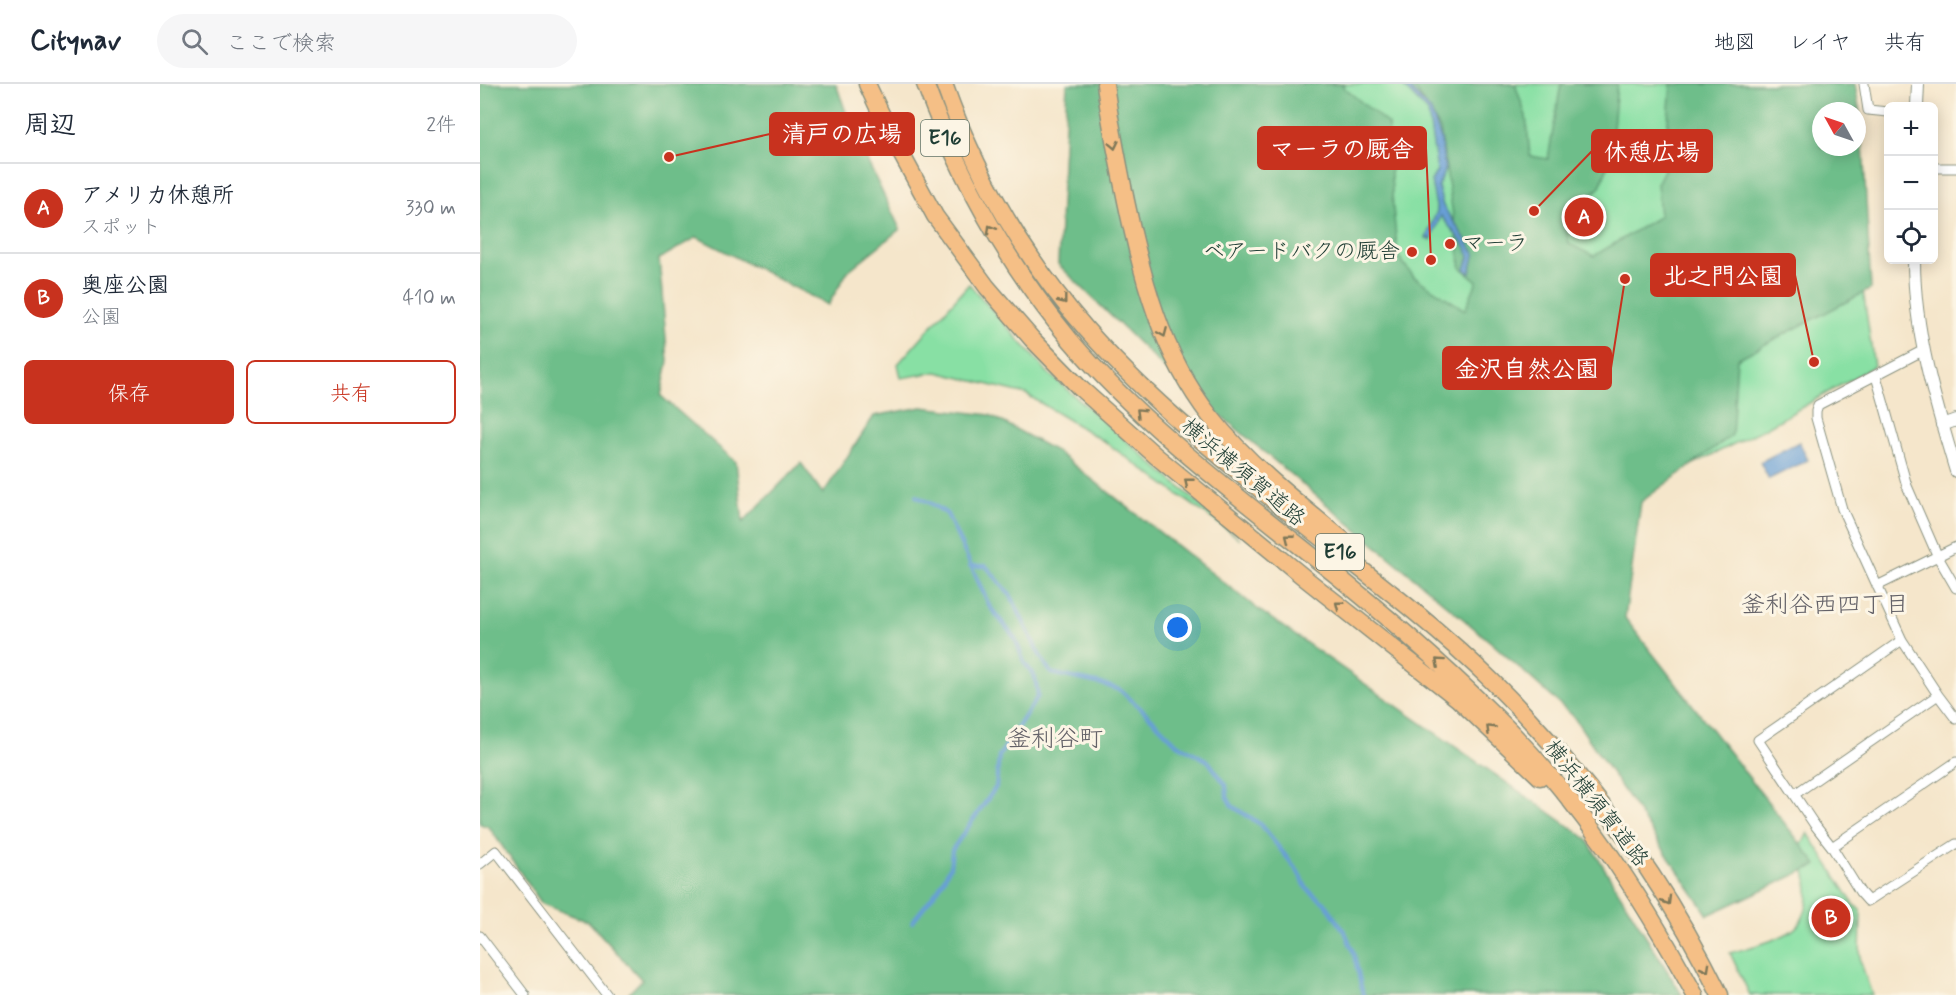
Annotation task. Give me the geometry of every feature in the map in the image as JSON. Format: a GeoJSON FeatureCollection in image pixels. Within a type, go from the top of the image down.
{"type":"FeatureCollection","features":[{"type":"Feature","properties":{"kind":"highway","name":"E16"},"geometry":{"type":"LineString","coordinates":[[867,84],[890,133],[935,216],[987,287],[1032,339],[1095,401],[1156,456],[1458,699],[1535,772],[1605,845]]}},
{"type":"Feature","properties":{"kind":"highway","name":"横浜横須賀道路"},"geometry":{"type":"LineString","coordinates":[[925,84],[942,131],[990,228],[1065,333],[1112,385],[1193,460],[1438,662],[1533,754],[1568,795],[1605,845],[1695,995]]}},
{"type":"Feature","properties":{"kind":"highway","name":"横浜横須賀道路"},"geometry":{"type":"LineString","coordinates":[[944,84],[958,123],[1004,216],[1028,253],[1086,329],[1160,403],[1263,492],[1424,620],[1491,680],[1558,750],[1605,808],[1642,861],[1691,941],[1720,995]]}},
{"type":"Feature","properties":{"kind":"highway","name":"E16"},"geometry":{"type":"LineString","coordinates":[[1105,86],[1113,136],[1145,282],[1170,350],[1186,381],[1219,427],[1251,461],[1430,612],[1480,658],[1558,750]]}},
{"type":"Feature","properties":{"kind":"street"},"geometry":{"type":"LineString","coordinates":[[1864,84],[1868,110],[1884,112]]}},
{"type":"Feature","properties":{"kind":"street"},"geometry":{"type":"LineString","coordinates":[[1917,102],[1918,84]]}},
{"type":"Feature","properties":{"kind":"street"},"geometry":{"type":"LineString","coordinates":[[1938,168],[1956,168]]}},
{"type":"Feature","properties":{"kind":"street"},"geometry":{"type":"LineString","coordinates":[[1914,264],[1914,282],[1924,350],[1956,471]]}},
{"type":"Feature","properties":{"kind":"street"},"geometry":{"type":"LineString","coordinates":[[1924,350],[1818,405],[1816,418],[1842,509],[1902,640],[1956,719]]}},
{"type":"Feature","properties":{"kind":"street"},"geometry":{"type":"LineString","coordinates":[[1876,376],[1907,486],[1938,556],[1956,588]]}},
{"type":"Feature","properties":{"kind":"street"},"geometry":{"type":"LineString","coordinates":[[1942,425],[1956,420]]}},
{"type":"Feature","properties":{"kind":"street"},"geometry":{"type":"LineString","coordinates":[[1877,586],[1956,547]]}},
{"type":"Feature","properties":{"kind":"street"},"geometry":{"type":"LineString","coordinates":[[1902,640],[1758,740],[1868,901],[1956,844]]}},
{"type":"Feature","properties":{"kind":"street"},"geometry":{"type":"LineString","coordinates":[[1795,794],[1938,695]]}},
{"type":"Feature","properties":{"kind":"street"},"geometry":{"type":"LineString","coordinates":[[1832,847],[1956,762]]}},
{"type":"Feature","properties":{"kind":"street"},"geometry":{"type":"LineString","coordinates":[[480,864],[496,851],[607,995]]}},
{"type":"Feature","properties":{"kind":"street"},"geometry":{"type":"LineString","coordinates":[[480,936],[525,995]]}},
{"type":"Feature","properties":{"kind":"green space"},"geometry":{"type":"Polygon","coordinates":[[[480,84],[836,84],[852,129],[900,229],[848,271],[828,305],[697,237],[659,259],[668,361],[661,396],[736,462],[743,522],[801,463],[823,494],[874,416],[922,407],[990,415],[1057,452],[1259,610],[1586,838],[1682,995],[627,995],[642,980],[589,922],[542,904],[489,827],[480,824],[480,84]]]}},
{"type":"Feature","properties":{"kind":"green space"},"geometry":{"type":"Polygon","coordinates":[[[1067,84],[1343,84],[1343,87],[1388,124],[1398,256],[1414,277],[1465,310],[1477,281],[1461,268],[1440,129],[1412,84],[1515,84],[1526,116],[1530,156],[1548,159],[1561,84],[1617,84],[1610,160],[1600,187],[1582,202],[1567,226],[1569,244],[1594,256],[1660,216],[1657,184],[1664,170],[1671,84],[1855,84],[1858,102],[1812,102],[1812,156],[1864,156],[1871,289],[1737,359],[1732,435],[1641,502],[1625,618],[1817,865],[1708,915],[1573,716],[1493,644],[1164,368],[1058,264],[1067,84]]]}},
{"type":"Feature","properties":{"kind":"green space"},"geometry":{"type":"Polygon","coordinates":[[[1326,84],[1817,84],[1820,102],[1812,102],[1812,156],[1833,156],[1864,297],[1874,366],[1764,429],[1643,489],[1353,260],[1326,84]]]}},
{"type":"Feature","properties":{"kind":"green space"},"geometry":{"type":"Polygon","coordinates":[[[969,284],[1049,374],[1240,539],[1105,442],[1026,394],[937,372],[901,378],[898,364],[969,284]]]}},
{"type":"Feature","properties":{"kind":"green space"},"geometry":{"type":"Polygon","coordinates":[[[1808,833],[1854,905],[1861,910],[1860,960],[1872,995],[1750,995],[1730,953],[1777,938],[1798,925],[1803,917],[1808,898],[1807,878],[1799,850],[1808,833]]]}},
{"type":"Feature","properties":{"kind":"water"},"geometry":{"type":"Polygon","coordinates":[[[1401,84],[1408,84],[1431,111],[1441,139],[1445,170],[1438,187],[1443,206],[1475,253],[1470,273],[1465,269],[1469,257],[1466,247],[1441,216],[1431,240],[1426,238],[1437,211],[1431,181],[1437,171],[1428,112],[1401,84]]]}},
{"type":"Feature","properties":{"kind":"water"},"geometry":{"type":"Polygon","coordinates":[[[1799,442],[1808,460],[1769,479],[1760,462],[1799,442]]]}},
{"type":"Feature","properties":{"kind":"waterway"},"geometry":{"type":"LineString","coordinates":[[912,922],[939,888],[950,867],[952,850],[996,787],[999,756],[1038,696],[1035,677],[1024,662],[1015,638],[990,607],[947,514],[916,496]]}},
{"type":"Feature","properties":{"kind":"waterway"},"geometry":{"type":"LineString","coordinates":[[970,566],[986,566],[1011,596],[1039,654],[1051,673],[1120,690],[1176,743],[1208,761],[1226,785],[1227,797],[1232,806],[1260,824],[1297,870],[1307,889],[1326,904],[1346,934],[1354,954],[1363,995]]}},
{"type":"Feature","properties":{"kind":"place","name":"清戸の広場"},"geometry":{"type":"Point","coordinates":[669,157]}},
{"type":"Feature","properties":{"kind":"place","name":"休憩広場"},"geometry":{"type":"Point","coordinates":[1534,211]}},
{"type":"Feature","properties":{"kind":"place","name":"アメリカ休憩所"},"geometry":{"type":"Point","coordinates":[1584,217]}},
{"type":"Feature","properties":{"kind":"place","name":"マーラ"},"geometry":{"type":"Point","coordinates":[1450,244]}},
{"type":"Feature","properties":{"kind":"place","name":"ベアードバクの厩舎"},"geometry":{"type":"Point","coordinates":[1412,252]}},
{"type":"Feature","properties":{"kind":"place","name":"マーラの厩舎"},"geometry":{"type":"Point","coordinates":[1431,260]}},
{"type":"Feature","properties":{"kind":"place","name":"金沢自然公園"},"geometry":{"type":"Point","coordinates":[1625,279]}},
{"type":"Feature","properties":{"kind":"place","name":"北之門公園"},"geometry":{"type":"Point","coordinates":[1814,362]}},
{"type":"Feature","properties":{"kind":"place","name":"奥座公園"},"geometry":{"type":"Point","coordinates":[1831,918]}},
{"type":"Feature","properties":{"kind":"district","name":"釜利谷西四丁目"},"geometry":{"type":"Point","coordinates":[1825,605]}},
{"type":"Feature","properties":{"kind":"district","name":"釜利谷町"},"geometry":{"type":"Point","coordinates":[1055,739]}}]}
